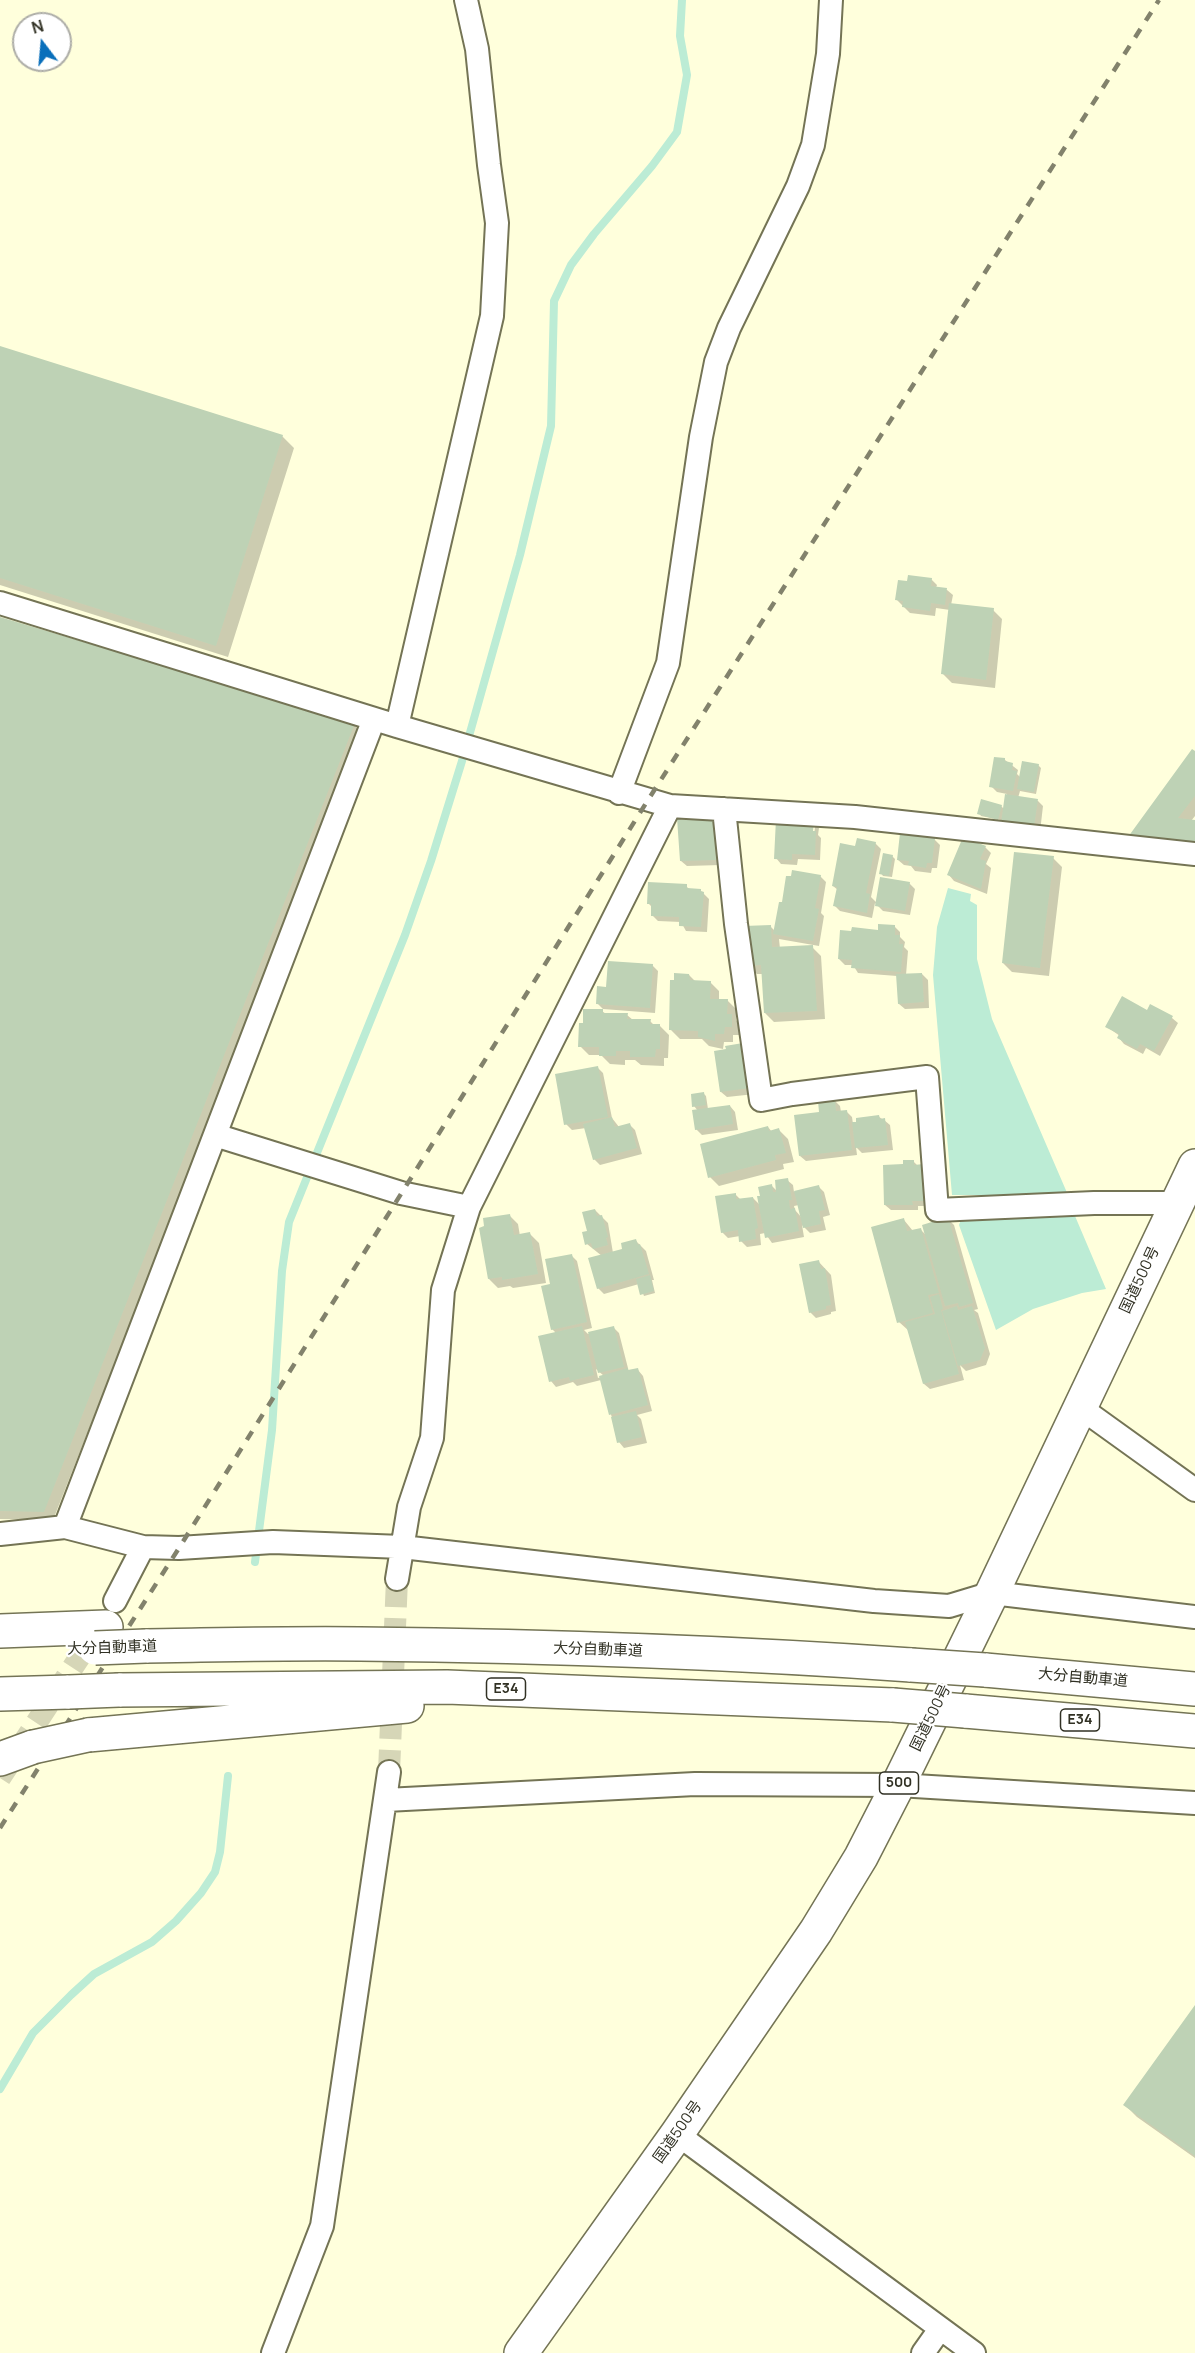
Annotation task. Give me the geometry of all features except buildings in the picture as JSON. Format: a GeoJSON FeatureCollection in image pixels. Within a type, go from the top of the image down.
{"type":"FeatureCollection","features":[{"type":"Feature","properties":{"kind":"highway","name":"国道500号"},"geometry":{"type":"LineString","coordinates":[[521,2353],[816,1931],[861,1857],[992,1593],[1195,1166]]}},
{"type":"Feature","properties":{"kind":"highway"},"geometry":{"type":"LineString","coordinates":[[0,1631],[106,1626]]}},
{"type":"Feature","properties":{"kind":"highway","name":"大分自動車道"},"geometry":{"type":"LineString","coordinates":[[0,1652],[106,1626],[151,1636],[789,1657],[985,1670],[1195,1689]]}},
{"type":"Feature","properties":{"kind":"highway","name":"E34"},"geometry":{"type":"LineString","coordinates":[[0,1694],[119,1690],[447,1687],[893,1705],[1195,1731]]}},
{"type":"Feature","properties":{"kind":"highway"},"geometry":{"type":"LineString","coordinates":[[0,1759],[33,1747],[88,1735],[415,1706],[784,1699]]}},
{"type":"Feature","properties":{"kind":"street"},"geometry":{"type":"LineString","coordinates":[[397,726],[492,316],[497,224],[477,49],[466,0]]}},
{"type":"Feature","properties":{"kind":"street"},"geometry":{"type":"LineString","coordinates":[[619,793],[668,663],[701,437],[716,362],[729,328],[798,186],[813,145],[828,54],[831,0]]}},
{"type":"Feature","properties":{"kind":"street"},"geometry":{"type":"LineString","coordinates":[[0,603],[397,726],[619,793],[670,806],[855,817],[1195,854]]}},
{"type":"Feature","properties":{"kind":"street"},"geometry":{"type":"LineString","coordinates":[[65,1527],[374,719]]}},
{"type":"Feature","properties":{"kind":"street"},"geometry":{"type":"LineString","coordinates":[[397,1579],[409,1507],[432,1438],[443,1290],[469,1207],[670,806]]}},
{"type":"Feature","properties":{"kind":"street"},"geometry":{"type":"LineString","coordinates":[[724,809],[736,924],[761,1100],[927,1077],[937,1210],[1083,1203],[1177,1203]]}},
{"type":"Feature","properties":{"kind":"street"},"geometry":{"type":"LineString","coordinates":[[215,1135],[401,1193],[469,1207]]}},
{"type":"Feature","properties":{"kind":"street"},"geometry":{"type":"LineString","coordinates":[[1081,1408],[1195,1490]]}},
{"type":"Feature","properties":{"kind":"street"},"geometry":{"type":"LineString","coordinates":[[0,1534],[65,1527],[143,1547],[179,1548],[273,1542],[402,1547],[927,1605],[949,1606],[992,1593],[1195,1617]]}},
{"type":"Feature","properties":{"kind":"street"},"geometry":{"type":"LineString","coordinates":[[106,1626],[143,1547]]}},
{"type":"Feature","properties":{"kind":"street"},"geometry":{"type":"LineString","coordinates":[[273,2353],[322,2226],[389,1772]]}},
{"type":"Feature","properties":{"kind":"street"},"geometry":{"type":"LineString","coordinates":[[386,1800],[695,1784],[898,1785],[1195,1803]]}},
{"type":"Feature","properties":{"kind":"street"},"geometry":{"type":"LineString","coordinates":[[676,2134],[974,2353]]}},
{"type":"Feature","properties":{"kind":"street"},"geometry":{"type":"LineString","coordinates":[[923,2353],[940,2329]]}},
{"type":"Feature","properties":{"kind":"shaded area"},"geometry":{"type":"Polygon","coordinates":[[[948,888],[971,894],[970,901],[977,905],[977,959],[992,1019],[1068,1195],[952,1195],[933,975],[937,927],[948,888]]]}},
{"type":"Feature","properties":{"kind":"shaded area"},"geometry":{"type":"Polygon","coordinates":[[[1075,1216],[1106,1289],[1082,1293],[1033,1309],[996,1330],[959,1225],[961,1219],[1075,1216]]]}},
{"type":"Feature","properties":{"kind":"waterway"},"geometry":{"type":"LineString","coordinates":[[255,1562],[272,1430],[282,1271],[289,1222],[405,935],[462,761],[520,555],[551,426],[554,301],[571,265],[677,132],[687,75],[680,36],[682,0]]}},
{"type":"Feature","properties":{"kind":"waterway"},"geometry":{"type":"LineString","coordinates":[[0,2089],[33,2033],[71,1995],[94,1974],[152,1942],[176,1921],[201,1893],[215,1872],[220,1852],[228,1776]]}},
{"type":"Feature","properties":{"kind":"tunnel"},"geometry":{"type":"LineString","coordinates":[[389,1772],[397,1579]]}},
{"type":"Feature","properties":{"kind":"tunnel"},"geometry":{"type":"LineString","coordinates":[[0,1778],[98,1629]]}},
{"type":"Feature","properties":{"kind":"railway"},"geometry":{"type":"LineString","coordinates":[[0,1828],[179,1548],[648,800],[1159,0]]}}]}
